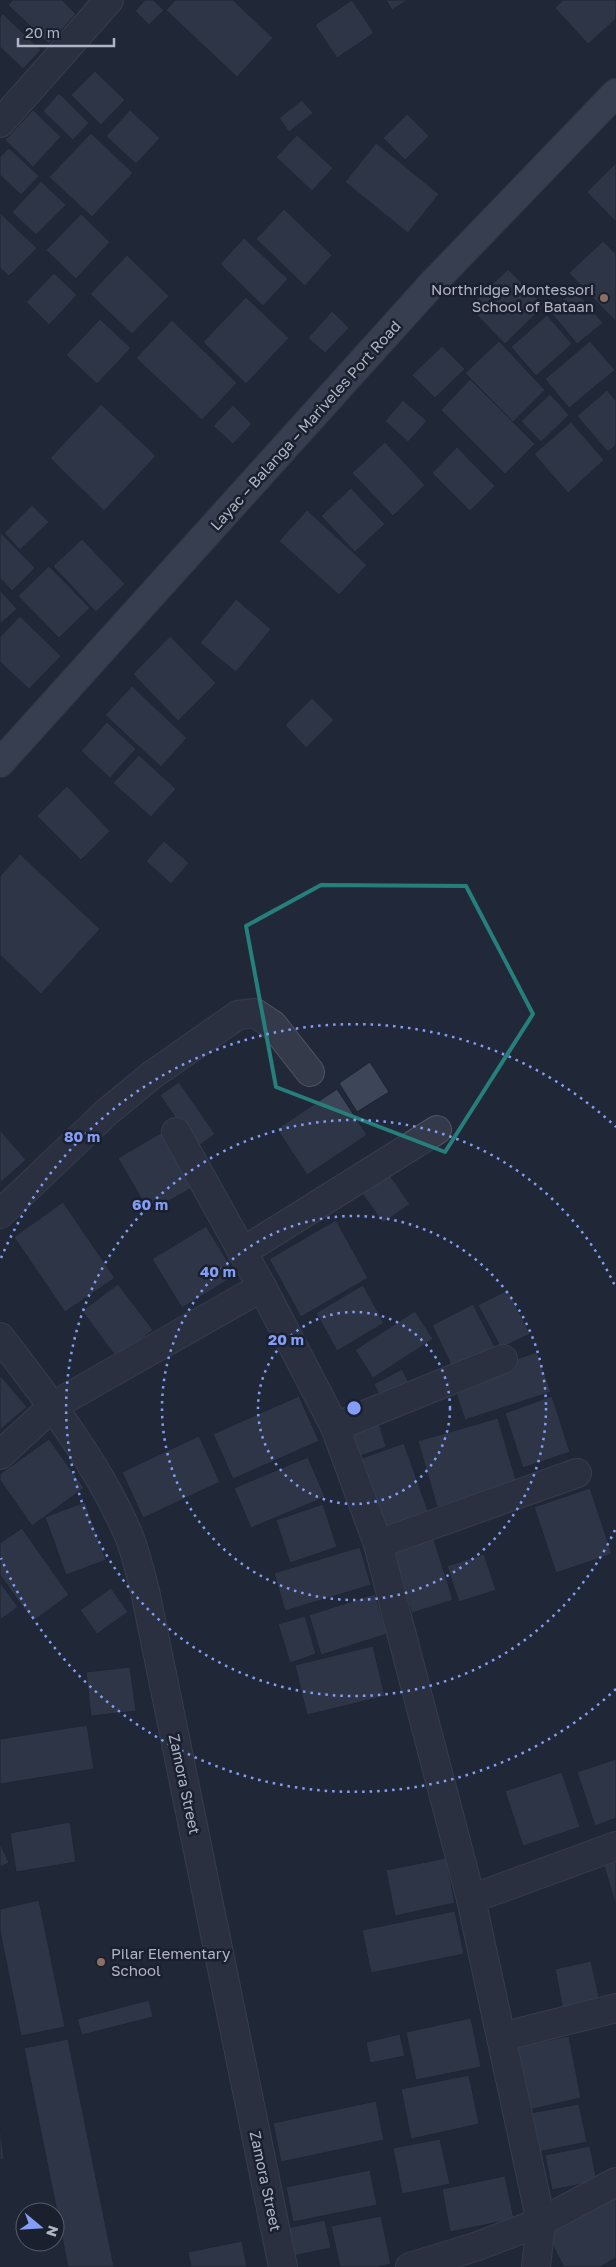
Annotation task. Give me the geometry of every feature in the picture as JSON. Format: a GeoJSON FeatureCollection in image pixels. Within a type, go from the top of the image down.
{"type":"FeatureCollection","features":[{"type":"Feature","properties":{"kind":"main road","name":"Layac – Balanga – Mariveles Port Road"},"geometry":{"type":"LineString","coordinates":[[0,763],[432,284],[616,93]]}},
{"type":"Feature","properties":{"kind":"street"},"geometry":{"type":"LineString","coordinates":[[0,123],[109,0]]}},
{"type":"Feature","properties":{"kind":"street"},"geometry":{"type":"LineString","coordinates":[[0,1214],[107,1112],[152,1075],[238,1015],[255,1013],[273,1025],[310,1072]]}},
{"type":"Feature","properties":{"kind":"street"},"geometry":{"type":"LineString","coordinates":[[242,1252],[437,1130]]}},
{"type":"Feature","properties":{"kind":"street"},"geometry":{"type":"LineString","coordinates":[[176,1132],[262,1287],[335,1427],[378,1544],[470,1899],[501,2037],[541,2222],[536,2267]]}},
{"type":"Feature","properties":{"kind":"street"},"geometry":{"type":"LineString","coordinates":[[0,1455],[53,1406],[262,1287]]}},
{"type":"Feature","properties":{"kind":"street","name":"Zamora Street"},"geometry":{"type":"LineString","coordinates":[[0,1337],[53,1406],[105,1485],[130,1538],[145,1591],[283,2267]]}},
{"type":"Feature","properties":{"kind":"street"},"geometry":{"type":"LineString","coordinates":[[335,1427],[502,1359]]}},
{"type":"Feature","properties":{"kind":"street"},"geometry":{"type":"LineString","coordinates":[[378,1544],[577,1474]]}},
{"type":"Feature","properties":{"kind":"street"},"geometry":{"type":"LineString","coordinates":[[470,1899],[616,1846]]}},
{"type":"Feature","properties":{"kind":"street"},"geometry":{"type":"LineString","coordinates":[[501,2037],[616,2008]]}},
{"type":"Feature","properties":{"kind":"street"},"geometry":{"type":"LineString","coordinates":[[410,2267],[475,2247],[541,2222],[616,2182]]}},
{"type":"Feature","properties":{"kind":"highlighted area"},"geometry":{"type":"Polygon","coordinates":[[[321,885],[466,886],[533,1014],[445,1152],[276,1087],[246,926],[321,885]]]}},
{"type":"Feature","properties":{"kind":"building"},"geometry":{"type":"Polygon","coordinates":[[[13,0],[62,0],[76,14],[49,44],[8,5],[13,0]]]}},
{"type":"Feature","properties":{"kind":"building"},"geometry":{"type":"Polygon","coordinates":[[[145,0],[153,0],[164,10],[149,25],[135,11],[145,0]]]}},
{"type":"Feature","properties":{"kind":"building"},"geometry":{"type":"Polygon","coordinates":[[[175,0],[233,0],[273,38],[237,77],[166,10],[175,0]]]}},
{"type":"Feature","properties":{"kind":"building"},"geometry":{"type":"Polygon","coordinates":[[[352,0],[374,33],[337,58],[315,25],[352,0]]]}},
{"type":"Feature","properties":{"kind":"building"},"geometry":{"type":"Polygon","coordinates":[[[386,0],[408,0],[392,10],[386,0]]]}},
{"type":"Feature","properties":{"kind":"building"},"geometry":{"type":"Polygon","coordinates":[[[563,0],[616,0],[616,19],[588,44],[555,8],[563,0]]]}},
{"type":"Feature","properties":{"kind":"building"},"geometry":{"type":"Polygon","coordinates":[[[3,14],[41,50],[23,69],[0,47],[0,17],[3,14]]]}},
{"type":"Feature","properties":{"kind":"building"},"geometry":{"type":"Polygon","coordinates":[[[95,71],[125,100],[101,125],[71,95],[95,71]]]}},
{"type":"Feature","properties":{"kind":"building"},"geometry":{"type":"Polygon","coordinates":[[[59,93],[89,123],[73,140],[43,111],[59,93]]]}},
{"type":"Feature","properties":{"kind":"building"},"geometry":{"type":"Polygon","coordinates":[[[302,100],[313,113],[289,132],[279,118],[302,100]]]}},
{"type":"Feature","properties":{"kind":"building"},"geometry":{"type":"Polygon","coordinates":[[[33,110],[61,137],[33,167],[5,140],[33,110]]]}},
{"type":"Feature","properties":{"kind":"building"},"geometry":{"type":"Polygon","coordinates":[[[130,110],[160,138],[136,164],[106,136],[130,110]]]}},
{"type":"Feature","properties":{"kind":"building"},"geometry":{"type":"Polygon","coordinates":[[[407,114],[429,136],[405,160],[383,138],[407,114]]]}},
{"type":"Feature","properties":{"kind":"building"},"geometry":{"type":"Polygon","coordinates":[[[91,133],[133,173],[92,217],[49,177],[91,133]]]}},
{"type":"Feature","properties":{"kind":"building"},"geometry":{"type":"Polygon","coordinates":[[[297,135],[333,168],[312,191],[276,157],[297,135]]]}},
{"type":"Feature","properties":{"kind":"building"},"geometry":{"type":"Polygon","coordinates":[[[376,143],[439,194],[408,233],[345,182],[376,143]]]}},
{"type":"Feature","properties":{"kind":"building"},"geometry":{"type":"Polygon","coordinates":[[[9,148],[39,176],[21,195],[0,175],[0,157],[9,148]]]}},
{"type":"Feature","properties":{"kind":"building"},"geometry":{"type":"Polygon","coordinates":[[[616,163],[616,222],[587,192],[616,163]]]}},
{"type":"Feature","properties":{"kind":"building"},"geometry":{"type":"Polygon","coordinates":[[[41,181],[66,205],[36,235],[12,212],[41,181]]]}},
{"type":"Feature","properties":{"kind":"building"},"geometry":{"type":"Polygon","coordinates":[[[284,209],[332,255],[305,286],[256,239],[284,209]]]}},
{"type":"Feature","properties":{"kind":"building"},"geometry":{"type":"Polygon","coordinates":[[[0,213],[37,248],[9,276],[0,268],[0,213]]]}},
{"type":"Feature","properties":{"kind":"building"},"geometry":{"type":"Polygon","coordinates":[[[81,214],[110,242],[76,279],[46,250],[81,214]]]}},
{"type":"Feature","properties":{"kind":"building"},"geometry":{"type":"Polygon","coordinates":[[[244,238],[288,279],[263,306],[220,264],[244,238]]]}},
{"type":"Feature","properties":{"kind":"building","name":"Northridge Montessori School of Bataan"},"geometry":{"type":"Polygon","coordinates":[[[603,241],[616,254],[616,322],[569,273],[603,241]]]}},
{"type":"Feature","properties":{"kind":"building"},"geometry":{"type":"Polygon","coordinates":[[[127,255],[169,296],[132,334],[90,294],[127,255]]]}},
{"type":"Feature","properties":{"kind":"building"},"geometry":{"type":"Polygon","coordinates":[[[508,269],[544,306],[505,344],[469,307],[508,269]]]}},
{"type":"Feature","properties":{"kind":"building"},"geometry":{"type":"Polygon","coordinates":[[[54,273],[77,295],[49,325],[26,302],[54,273]]]}},
{"type":"Feature","properties":{"kind":"building"},"geometry":{"type":"Polygon","coordinates":[[[575,290],[603,323],[577,344],[549,310],[575,290]]]}},
{"type":"Feature","properties":{"kind":"building"},"geometry":{"type":"Polygon","coordinates":[[[246,297],[289,338],[246,384],[203,342],[246,297]]]}},
{"type":"Feature","properties":{"kind":"building"},"geometry":{"type":"Polygon","coordinates":[[[332,311],[349,328],[325,353],[308,338],[332,311]]]}},
{"type":"Feature","properties":{"kind":"building"},"geometry":{"type":"Polygon","coordinates":[[[547,315],[572,344],[536,376],[511,347],[547,315]]]}},
{"type":"Feature","properties":{"kind":"building"},"geometry":{"type":"Polygon","coordinates":[[[100,319],[131,348],[97,384],[66,355],[100,319]]]}},
{"type":"Feature","properties":{"kind":"building"},"geometry":{"type":"Polygon","coordinates":[[[172,320],[237,383],[202,420],[136,358],[172,320]]]}},
{"type":"Feature","properties":{"kind":"building"},"geometry":{"type":"Polygon","coordinates":[[[499,341],[545,390],[513,422],[465,373],[499,341]]]}},
{"type":"Feature","properties":{"kind":"building"},"geometry":{"type":"Polygon","coordinates":[[[590,341],[615,370],[569,408],[545,379],[590,341]]]}},
{"type":"Feature","properties":{"kind":"building"},"geometry":{"type":"Polygon","coordinates":[[[442,346],[465,369],[435,398],[412,375],[442,346]]]}},
{"type":"Feature","properties":{"kind":"building"},"geometry":{"type":"Polygon","coordinates":[[[470,379],[535,444],[505,474],[441,410],[470,379]]]}},
{"type":"Feature","properties":{"kind":"building"},"geometry":{"type":"Polygon","coordinates":[[[607,390],[616,401],[616,445],[608,452],[577,416],[607,390]]]}},
{"type":"Feature","properties":{"kind":"building"},"geometry":{"type":"Polygon","coordinates":[[[550,394],[569,415],[541,442],[521,421],[550,394]]]}},
{"type":"Feature","properties":{"kind":"building"},"geometry":{"type":"Polygon","coordinates":[[[403,400],[427,421],[408,442],[385,421],[403,400]]]}},
{"type":"Feature","properties":{"kind":"building"},"geometry":{"type":"Polygon","coordinates":[[[101,404],[156,456],[104,511],[50,458],[101,404]]]}},
{"type":"Feature","properties":{"kind":"building"},"geometry":{"type":"Polygon","coordinates":[[[233,405],[252,424],[233,444],[213,426],[233,405]]]}},
{"type":"Feature","properties":{"kind":"building"},"geometry":{"type":"Polygon","coordinates":[[[571,422],[604,460],[568,493],[534,454],[571,422]]]}},
{"type":"Feature","properties":{"kind":"building"},"geometry":{"type":"Polygon","coordinates":[[[385,442],[425,485],[393,516],[352,473],[385,442]]]}},
{"type":"Feature","properties":{"kind":"building"},"geometry":{"type":"Polygon","coordinates":[[[457,447],[495,486],[470,511],[432,473],[457,447]]]}},
{"type":"Feature","properties":{"kind":"building"},"geometry":{"type":"Polygon","coordinates":[[[351,488],[385,524],[355,552],[321,516],[351,488]]]}},
{"type":"Feature","properties":{"kind":"building"},"geometry":{"type":"Polygon","coordinates":[[[32,505],[49,522],[20,550],[4,533],[32,505]]]}},
{"type":"Feature","properties":{"kind":"building"},"geometry":{"type":"Polygon","coordinates":[[[307,510],[367,565],[339,595],[279,541],[307,510]]]}},
{"type":"Feature","properties":{"kind":"building"},"geometry":{"type":"Polygon","coordinates":[[[0,532],[35,568],[12,591],[0,578],[0,532]]]}},
{"type":"Feature","properties":{"kind":"building"},"geometry":{"type":"Polygon","coordinates":[[[82,539],[125,584],[96,612],[53,566],[82,539]]]}},
{"type":"Feature","properties":{"kind":"building"},"geometry":{"type":"Polygon","coordinates":[[[49,566],[90,608],[59,638],[18,596],[49,566]]]}},
{"type":"Feature","properties":{"kind":"building"},"geometry":{"type":"Polygon","coordinates":[[[0,590],[17,609],[0,624],[0,590]]]}},
{"type":"Feature","properties":{"kind":"building"},"geometry":{"type":"Polygon","coordinates":[[[236,599],[271,629],[236,672],[200,643],[236,599]]]}},
{"type":"Feature","properties":{"kind":"building"},"geometry":{"type":"Polygon","coordinates":[[[20,616],[61,656],[29,689],[0,662],[0,637],[20,616]]]}},
{"type":"Feature","properties":{"kind":"building"},"geometry":{"type":"Polygon","coordinates":[[[170,636],[216,683],[178,721],[133,674],[170,636]]]}},
{"type":"Feature","properties":{"kind":"building"},"geometry":{"type":"Polygon","coordinates":[[[132,686],[187,738],[161,767],[105,715],[132,686]]]}},
{"type":"Feature","properties":{"kind":"building"},"geometry":{"type":"Polygon","coordinates":[[[312,698],[334,720],[306,748],[285,725],[312,698]]]}},
{"type":"Feature","properties":{"kind":"building"},"geometry":{"type":"Polygon","coordinates":[[[107,722],[136,749],[110,778],[81,751],[107,722]]]}},
{"type":"Feature","properties":{"kind":"building"},"geometry":{"type":"Polygon","coordinates":[[[139,755],[176,789],[151,817],[113,783],[139,755]]]}},
{"type":"Feature","properties":{"kind":"building"},"geometry":{"type":"Polygon","coordinates":[[[67,786],[110,831],[81,860],[37,816],[67,786]]]}},
{"type":"Feature","properties":{"kind":"building"},"geometry":{"type":"Polygon","coordinates":[[[164,841],[189,863],[171,884],[146,861],[164,841]]]}},
{"type":"Feature","properties":{"kind":"building"},"geometry":{"type":"Polygon","coordinates":[[[20,854],[100,929],[41,994],[0,955],[0,876],[20,854]]]}},
{"type":"Feature","properties":{"kind":"building"},"geometry":{"type":"Polygon","coordinates":[[[370,1062],[389,1092],[357,1112],[339,1083],[370,1062]]]}},
{"type":"Feature","properties":{"kind":"building"},"geometry":{"type":"Polygon","coordinates":[[[179,1082],[215,1134],[196,1148],[160,1095],[179,1082]]]}},
{"type":"Feature","properties":{"kind":"building"},"geometry":{"type":"Polygon","coordinates":[[[337,1089],[367,1135],[307,1175],[277,1129],[337,1089]]]}},
{"type":"Feature","properties":{"kind":"building"},"geometry":{"type":"Polygon","coordinates":[[[0,1130],[26,1160],[0,1183],[0,1130]]]}},
{"type":"Feature","properties":{"kind":"building"},"geometry":{"type":"Polygon","coordinates":[[[161,1133],[192,1188],[149,1212],[118,1158],[161,1133]]]}},
{"type":"Feature","properties":{"kind":"building"},"geometry":{"type":"Polygon","coordinates":[[[384,1167],[410,1204],[383,1223],[357,1186],[384,1167]]]}},
{"type":"Feature","properties":{"kind":"building"},"geometry":{"type":"Polygon","coordinates":[[[63,1202],[115,1278],[65,1312],[14,1237],[63,1202]]]}},
{"type":"Feature","properties":{"kind":"building"},"geometry":{"type":"Polygon","coordinates":[[[336,1220],[368,1278],[301,1317],[269,1259],[336,1220]]]}},
{"type":"Feature","properties":{"kind":"building"},"geometry":{"type":"Polygon","coordinates":[[[206,1226],[236,1275],[182,1308],[152,1259],[206,1226]]]}},
{"type":"Feature","properties":{"kind":"building"},"geometry":{"type":"Polygon","coordinates":[[[118,1284],[153,1330],[117,1358],[82,1311],[118,1284]]]}},
{"type":"Feature","properties":{"kind":"building"},"geometry":{"type":"Polygon","coordinates":[[[363,1285],[384,1323],[337,1351],[316,1313],[363,1285]]]}},
{"type":"Feature","properties":{"kind":"building"},"geometry":{"type":"Polygon","coordinates":[[[508,1290],[530,1334],[501,1348],[478,1305],[508,1290]]]}},
{"type":"Feature","properties":{"kind":"building"},"geometry":{"type":"Polygon","coordinates":[[[473,1304],[497,1351],[455,1373],[432,1325],[473,1304]]]}},
{"type":"Feature","properties":{"kind":"building"},"geometry":{"type":"Polygon","coordinates":[[[415,1311],[433,1339],[373,1378],[355,1350],[415,1311]]]}},
{"type":"Feature","properties":{"kind":"building"},"geometry":{"type":"Polygon","coordinates":[[[537,1352],[551,1392],[465,1420],[452,1381],[537,1352]]]}},
{"type":"Feature","properties":{"kind":"building"},"geometry":{"type":"Polygon","coordinates":[[[402,1369],[410,1385],[382,1400],[374,1384],[402,1369]]]}},
{"type":"Feature","properties":{"kind":"building"},"geometry":{"type":"Polygon","coordinates":[[[0,1375],[27,1407],[0,1430],[0,1375]]]}},
{"type":"Feature","properties":{"kind":"building"},"geometry":{"type":"Polygon","coordinates":[[[299,1396],[319,1441],[233,1479],[213,1434],[299,1396]]]}},
{"type":"Feature","properties":{"kind":"building"},"geometry":{"type":"Polygon","coordinates":[[[552,1396],[570,1452],[523,1468],[505,1413],[552,1396]]]}},
{"type":"Feature","properties":{"kind":"building"},"geometry":{"type":"Polygon","coordinates":[[[498,1418],[517,1484],[437,1507],[418,1441],[498,1418]]]}},
{"type":"Feature","properties":{"kind":"building"},"geometry":{"type":"Polygon","coordinates":[[[379,1423],[386,1447],[360,1456],[352,1431],[379,1423]]]}},
{"type":"Feature","properties":{"kind":"building"},"geometry":{"type":"Polygon","coordinates":[[[199,1436],[220,1482],[143,1518],[122,1472],[199,1436]]]}},
{"type":"Feature","properties":{"kind":"building"},"geometry":{"type":"Polygon","coordinates":[[[49,1439],[84,1488],[32,1526],[0,1480],[0,1474],[49,1439]]]}},
{"type":"Feature","properties":{"kind":"building"},"geometry":{"type":"Polygon","coordinates":[[[404,1443],[429,1514],[382,1531],[357,1460],[404,1443]]]}},
{"type":"Feature","properties":{"kind":"building"},"geometry":{"type":"Polygon","coordinates":[[[308,1457],[325,1497],[251,1528],[234,1488],[308,1457]]]}},
{"type":"Feature","properties":{"kind":"building"},"geometry":{"type":"Polygon","coordinates":[[[590,1488],[612,1554],[556,1573],[534,1507],[590,1488]]]}},
{"type":"Feature","properties":{"kind":"building"},"geometry":{"type":"Polygon","coordinates":[[[85,1502],[106,1560],[66,1575],[45,1517],[85,1502]]]}},
{"type":"Feature","properties":{"kind":"building"},"geometry":{"type":"Polygon","coordinates":[[[323,1504],[337,1547],[290,1563],[276,1520],[323,1504]]]}},
{"type":"Feature","properties":{"kind":"building"},"geometry":{"type":"Polygon","coordinates":[[[22,1528],[69,1595],[33,1621],[0,1575],[0,1543],[22,1528]]]}},
{"type":"Feature","properties":{"kind":"building"},"geometry":{"type":"Polygon","coordinates":[[[432,1533],[453,1600],[412,1613],[390,1547],[432,1533]]]}},
{"type":"Feature","properties":{"kind":"building"},"geometry":{"type":"Polygon","coordinates":[[[360,1547],[371,1585],[285,1611],[274,1573],[360,1547]]]}},
{"type":"Feature","properties":{"kind":"building"},"geometry":{"type":"Polygon","coordinates":[[[484,1554],[496,1590],[459,1602],[447,1566],[484,1554]]]}},
{"type":"Feature","properties":{"kind":"building"},"geometry":{"type":"Polygon","coordinates":[[[0,1582],[18,1607],[0,1620],[0,1582]]]}},
{"type":"Feature","properties":{"kind":"building"},"geometry":{"type":"Polygon","coordinates":[[[111,1588],[128,1612],[97,1634],[80,1610],[111,1588]]]}},
{"type":"Feature","properties":{"kind":"building"},"geometry":{"type":"Polygon","coordinates":[[[375,1594],[387,1634],[321,1655],[309,1615],[375,1594]]]}},
{"type":"Feature","properties":{"kind":"building"},"geometry":{"type":"Polygon","coordinates":[[[305,1616],[316,1654],[290,1663],[278,1624],[305,1616]]]}},
{"type":"Feature","properties":{"kind":"building"},"geometry":{"type":"Polygon","coordinates":[[[373,1646],[385,1696],[307,1715],[295,1665],[373,1646]]]}},
{"type":"Feature","properties":{"kind":"building"},"geometry":{"type":"Polygon","coordinates":[[[130,1667],[136,1711],[91,1716],[86,1672],[130,1667]]]}},
{"type":"Feature","properties":{"kind":"building"},"geometry":{"type":"Polygon","coordinates":[[[87,1725],[94,1769],[0,1784],[0,1739],[87,1725]]]}},
{"type":"Feature","properties":{"kind":"building"},"geometry":{"type":"Polygon","coordinates":[[[616,1759],[616,1818],[595,1826],[577,1772],[616,1759]]]}},
{"type":"Feature","properties":{"kind":"building"},"geometry":{"type":"Polygon","coordinates":[[[562,1772],[580,1827],[523,1846],[505,1791],[562,1772]]]}},
{"type":"Feature","properties":{"kind":"building"},"geometry":{"type":"Polygon","coordinates":[[[70,1822],[76,1862],[16,1872],[10,1833],[70,1822]]]}},
{"type":"Feature","properties":{"kind":"building"},"geometry":{"type":"Polygon","coordinates":[[[0,1843],[9,1863],[0,1867],[0,1843]]]}},
{"type":"Feature","properties":{"kind":"building"},"geometry":{"type":"Polygon","coordinates":[[[446,1858],[455,1903],[395,1916],[386,1870],[446,1858]]]}},
{"type":"Feature","properties":{"kind":"building"},"geometry":{"type":"Polygon","coordinates":[[[616,1859],[616,1907],[603,1862],[616,1859]]]}},
{"type":"Feature","properties":{"kind":"building"},"geometry":{"type":"Polygon","coordinates":[[[39,1900],[65,2027],[21,2036],[0,1931],[0,1909],[39,1900]]]}},
{"type":"Feature","properties":{"kind":"building"},"geometry":{"type":"Polygon","coordinates":[[[455,1911],[464,1954],[371,1973],[362,1930],[455,1911]]]}},
{"type":"Feature","properties":{"kind":"building"},"geometry":{"type":"Polygon","coordinates":[[[591,1961],[600,2002],[563,2010],[555,1969],[591,1961]]]}},
{"type":"Feature","properties":{"kind":"building"},"geometry":{"type":"Polygon","coordinates":[[[149,2000],[153,2017],[82,2035],[77,2019],[149,2000]]]}},
{"type":"Feature","properties":{"kind":"building"},"geometry":{"type":"Polygon","coordinates":[[[471,2018],[481,2067],[416,2080],[406,2032],[471,2018]]]}},
{"type":"Feature","properties":{"kind":"building"},"geometry":{"type":"Polygon","coordinates":[[[400,2034],[405,2056],[370,2063],[366,2042],[400,2034]]]}},
{"type":"Feature","properties":{"kind":"building"},"geometry":{"type":"Polygon","coordinates":[[[569,2036],[581,2098],[528,2110],[515,2047],[569,2036]]]}},
{"type":"Feature","properties":{"kind":"building"},"geometry":{"type":"Polygon","coordinates":[[[68,2039],[114,2267],[68,2267],[65,2252],[65,2202],[55,2202],[24,2048],[68,2039]]]}},
{"type":"Feature","properties":{"kind":"building"},"geometry":{"type":"Polygon","coordinates":[[[469,2075],[479,2124],[411,2139],[401,2089],[469,2075]]]}},
{"type":"Feature","properties":{"kind":"building"},"geometry":{"type":"Polygon","coordinates":[[[376,2101],[384,2140],[281,2162],[273,2123],[376,2101]]]}},
{"type":"Feature","properties":{"kind":"building"},"geometry":{"type":"Polygon","coordinates":[[[579,2104],[587,2142],[533,2153],[525,2114],[579,2104]]]}},
{"type":"Feature","properties":{"kind":"building"},"geometry":{"type":"Polygon","coordinates":[[[0,2125],[4,2159],[0,2160],[0,2125]]]}},
{"type":"Feature","properties":{"kind":"building"},"geometry":{"type":"Polygon","coordinates":[[[440,2139],[450,2184],[402,2194],[393,2148],[440,2139]]]}},
{"type":"Feature","properties":{"kind":"building"},"geometry":{"type":"Polygon","coordinates":[[[590,2146],[597,2181],[552,2190],[545,2155],[590,2146]]]}},
{"type":"Feature","properties":{"kind":"building"},"geometry":{"type":"Polygon","coordinates":[[[370,2170],[377,2205],[293,2222],[286,2187],[370,2170]]]}},
{"type":"Feature","properties":{"kind":"building"},"geometry":{"type":"Polygon","coordinates":[[[505,2176],[514,2219],[450,2232],[442,2189],[505,2176]]]}},
{"type":"Feature","properties":{"kind":"building"},"geometry":{"type":"Polygon","coordinates":[[[616,2195],[616,2258],[600,2267],[564,2267],[547,2235],[616,2195]]]}},
{"type":"Feature","properties":{"kind":"building"},"geometry":{"type":"Polygon","coordinates":[[[381,2216],[391,2264],[378,2267],[340,2267],[331,2226],[381,2216]]]}},
{"type":"Feature","properties":{"kind":"building"},"geometry":{"type":"Polygon","coordinates":[[[325,2220],[331,2248],[293,2256],[287,2228],[325,2220]]]}},
{"type":"Feature","properties":{"kind":"building"},"geometry":{"type":"Polygon","coordinates":[[[242,2241],[247,2267],[191,2267],[188,2252],[242,2241]]]}},
{"type":"Feature","properties":{"kind":"place","name":"Northridge Montessori School of Bataan"},"geometry":{"type":"Point","coordinates":[604,298]}},
{"type":"Feature","properties":{"kind":"place","name":"Pilar Elementary School"},"geometry":{"type":"Point","coordinates":[101,1962]}}]}
